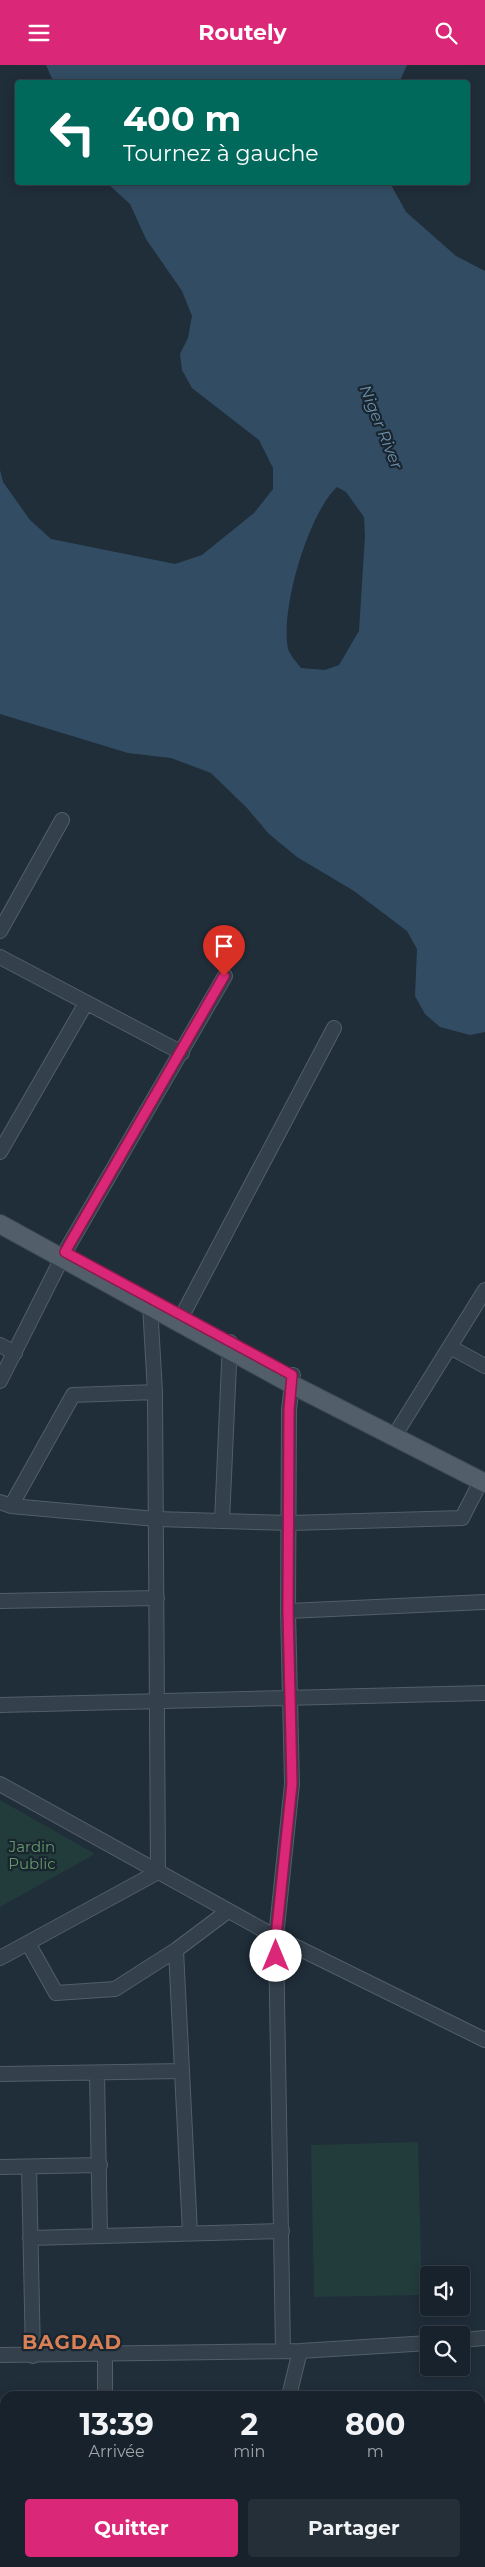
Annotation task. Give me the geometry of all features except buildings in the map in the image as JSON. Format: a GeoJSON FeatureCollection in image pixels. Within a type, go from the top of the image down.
{"type":"FeatureCollection","features":[{"type":"Feature","properties":{"kind":"main road"},"geometry":{"type":"LineString","coordinates":[[0,1216],[64,1256],[150,1305],[484,1479]]}},
{"type":"Feature","properties":{"kind":"main road"},"geometry":{"type":"LineString","coordinates":[[0,1224],[183,1315],[230,1345]]}},
{"type":"Feature","properties":{"kind":"main road"},"geometry":{"type":"LineString","coordinates":[[292,1379],[398,1430],[484,1479]]}},
{"type":"Feature","properties":{"kind":"street"},"geometry":{"type":"LineString","coordinates":[[0,931],[62,820]]}},
{"type":"Feature","properties":{"kind":"street"},"geometry":{"type":"LineString","coordinates":[[0,957],[182,1053]]}},
{"type":"Feature","properties":{"kind":"street"},"geometry":{"type":"LineString","coordinates":[[0,1381],[64,1256],[182,1053],[224,976]]}},
{"type":"Feature","properties":{"kind":"street"},"geometry":{"type":"LineString","coordinates":[[0,1152],[86,1003]]}},
{"type":"Feature","properties":{"kind":"street"},"geometry":{"type":"LineString","coordinates":[[183,1315],[334,1028]]}},
{"type":"Feature","properties":{"kind":"street"},"geometry":{"type":"LineString","coordinates":[[398,1430],[485,1290]]}},
{"type":"Feature","properties":{"kind":"street"},"geometry":{"type":"LineString","coordinates":[[150,1305],[155,1391],[159,1701],[158,1872]]}},
{"type":"Feature","properties":{"kind":"street"},"geometry":{"type":"LineString","coordinates":[[0,1345],[15,1353]]}},
{"type":"Feature","properties":{"kind":"street"},"geometry":{"type":"LineString","coordinates":[[222,1521],[230,1345]]}},
{"type":"Feature","properties":{"kind":"street"},"geometry":{"type":"LineString","coordinates":[[450,1347],[485,1366]]}},
{"type":"Feature","properties":{"kind":"street"},"geometry":{"type":"LineString","coordinates":[[283,2351],[276,1937],[292,1784],[288,1611],[290,1523],[289,1410],[292,1379]]}},
{"type":"Feature","properties":{"kind":"street"},"geometry":{"type":"LineString","coordinates":[[155,1391],[72,1395],[5,1504],[156,1519],[290,1523],[462,1517],[484,1479]]}},
{"type":"Feature","properties":{"kind":"street"},"geometry":{"type":"LineString","coordinates":[[0,1601],[157,1598]]}},
{"type":"Feature","properties":{"kind":"street"},"geometry":{"type":"LineString","coordinates":[[288,1611],[485,1601]]}},
{"type":"Feature","properties":{"kind":"street"},"geometry":{"type":"LineString","coordinates":[[0,1705],[485,1693]]}},
{"type":"Feature","properties":{"kind":"street"},"geometry":{"type":"LineString","coordinates":[[0,1784],[276,1937],[485,2040]]}},
{"type":"Feature","properties":{"kind":"street"},"geometry":{"type":"LineString","coordinates":[[0,1958],[158,1872]]}},
{"type":"Feature","properties":{"kind":"street"},"geometry":{"type":"LineString","coordinates":[[28,1943],[56,1993],[115,1989],[176,1950],[228,1911]]}},
{"type":"Feature","properties":{"kind":"street"},"geometry":{"type":"LineString","coordinates":[[176,1950],[190,2233]]}},
{"type":"Feature","properties":{"kind":"street"},"geometry":{"type":"LineString","coordinates":[[0,2074],[182,2071]]}},
{"type":"Feature","properties":{"kind":"street"},"geometry":{"type":"LineString","coordinates":[[97,2073],[100,2235]]}},
{"type":"Feature","properties":{"kind":"street"},"geometry":{"type":"LineString","coordinates":[[0,2167],[100,2165]]}},
{"type":"Feature","properties":{"kind":"street"},"geometry":{"type":"LineString","coordinates":[[29,2167],[33,2356]]}},
{"type":"Feature","properties":{"kind":"street"},"geometry":{"type":"LineString","coordinates":[[30,2238],[282,2231]]}},
{"type":"Feature","properties":{"kind":"street"},"geometry":{"type":"LineString","coordinates":[[470,2339],[485,2338]]}},
{"type":"Feature","properties":{"kind":"street"},"geometry":{"type":"LineString","coordinates":[[0,2355],[300,2351],[420,2344]]}},
{"type":"Feature","properties":{"kind":"street"},"geometry":{"type":"LineString","coordinates":[[290,2391],[300,2351]]}},
{"type":"Feature","properties":{"kind":"street"},"geometry":{"type":"LineString","coordinates":[[105,2354],[105,2391]]}},
{"type":"Feature","properties":{"kind":"green space","name":"Jardin Public"},"geometry":{"type":"Polygon","coordinates":[[[0,1800],[95,1854],[0,1907],[0,1800]]]}},
{"type":"Feature","properties":{"kind":"green space"},"geometry":{"type":"Polygon","coordinates":[[[418,2142],[421,2266],[420,2295],[314,2297],[311,2145],[418,2142]]]}},
{"type":"Feature","properties":{"kind":"water"},"geometry":{"type":"Polygon","coordinates":[[[46,65],[407,65],[400,80],[53,80],[46,65]]]}},
{"type":"Feature","properties":{"kind":"water","name":"Niger River"},"geometry":{"type":"Polygon","coordinates":[[[109,185],[391,185],[406,212],[456,256],[485,271],[485,1032],[470,1035],[440,1027],[425,1014],[415,996],[417,949],[407,931],[354,891],[297,857],[269,834],[247,808],[211,773],[171,758],[128,753],[0,714],[0,470],[3,482],[30,520],[51,539],[175,564],[202,555],[254,513],[273,489],[273,468],[259,440],[192,388],[182,370],[180,354],[188,338],[192,316],[182,291],[146,239],[130,204],[109,185]],[[337,487],[326,500],[316,518],[299,563],[288,611],[288,649],[301,668],[325,670],[339,665],[359,631],[365,536],[364,517],[346,492],[337,487]]]}},
{"type":"Feature","properties":{"kind":"district","name":"BAGDAD"},"geometry":{"type":"Point","coordinates":[72,2342]}},
{"type":"Feature","properties":{"kind":"route"},"geometry":{"type":"LineString","coordinates":[[224,976],[182,1053],[65,1252],[292,1375],[289,1410],[290,1523],[288,1611],[292,1784],[276,1937],[276,1956]]}}]}
